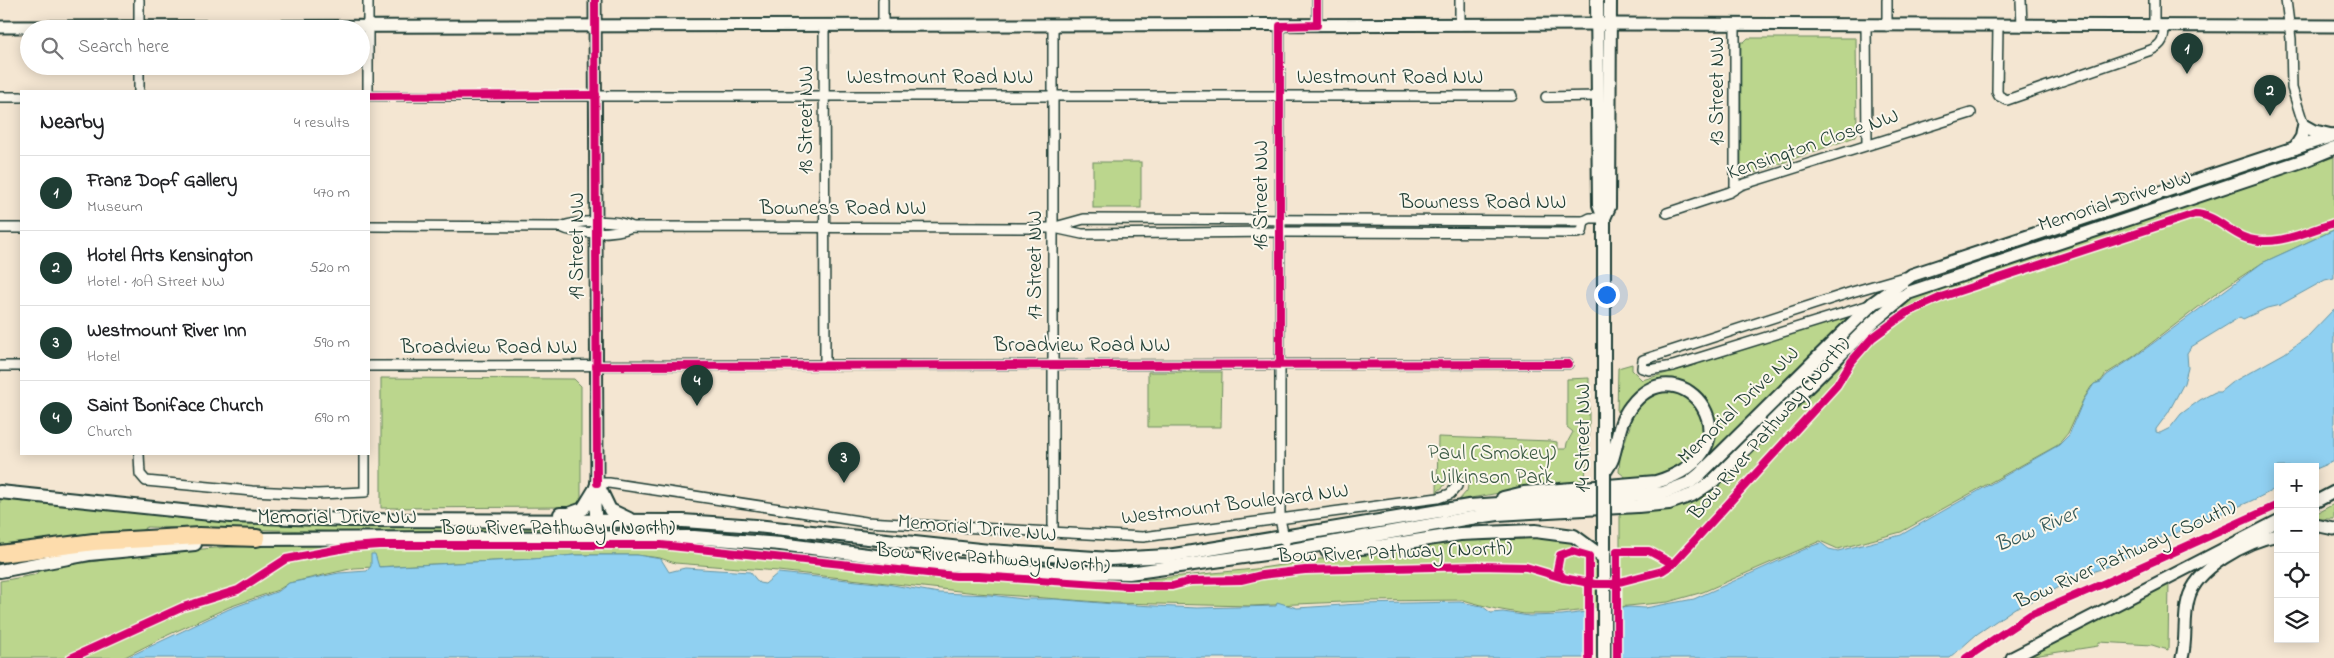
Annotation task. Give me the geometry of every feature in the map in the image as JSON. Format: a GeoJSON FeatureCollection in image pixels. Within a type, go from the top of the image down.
{"type":"FeatureCollection","features":[{"type":"Feature","properties":{"kind":"highway"},"geometry":{"type":"LineString","coordinates":[[0,554],[103,541],[199,536],[257,538]]}},
{"type":"Feature","properties":{"kind":"main road","name":"14 Street NW"},"geometry":{"type":"LineString","coordinates":[[1597,0],[1599,205],[1604,218],[1604,658]]}},
{"type":"Feature","properties":{"kind":"main road","name":"14 Street NW"},"geometry":{"type":"LineString","coordinates":[[1604,218],[1609,207],[1610,0]]}},
{"type":"Feature","properties":{"kind":"main road"},"geometry":{"type":"LineString","coordinates":[[2295,148],[2302,137],[2304,126],[2333,140]]}},
{"type":"Feature","properties":{"kind":"main road","name":"Memorial Drive NW"},"geometry":{"type":"LineString","coordinates":[[0,492],[230,516],[350,520],[683,521],[756,526],[989,551],[1110,559],[1168,556],[1469,506],[1663,492],[1689,483],[1720,456],[1872,303],[1912,275],[2295,148],[2333,140]]}},
{"type":"Feature","properties":{"kind":"main road","name":"Memorial Drive NW"},"geometry":{"type":"LineString","coordinates":[[0,571],[89,554],[257,538],[694,537],[780,544],[1005,570],[1096,574],[1160,570],[1292,550],[1498,514],[1638,506],[1669,502],[1692,495],[1713,481],[1873,322],[1908,293],[2305,160],[2333,140]]}},
{"type":"Feature","properties":{"kind":"main road"},"geometry":{"type":"LineString","coordinates":[[1469,506],[1524,493],[1656,482],[1672,477],[1694,464],[1706,445],[1710,425],[1704,406],[1694,395],[1682,388],[1663,386],[1646,391],[1630,407],[1624,417],[1613,458],[1604,473]]}},
{"type":"Feature","properties":{"kind":"main road"},"geometry":{"type":"LineString","coordinates":[[350,520],[414,514],[569,514],[583,509],[595,487],[610,510],[634,521]]}},
{"type":"Feature","properties":{"kind":"main road"},"geometry":{"type":"LineString","coordinates":[[596,521],[606,530],[632,537]]}},
{"type":"Feature","properties":{"kind":"main road"},"geometry":{"type":"LineString","coordinates":[[1292,550],[1313,552],[1383,546],[1460,534],[1535,531],[1574,536],[1604,558]]}},
{"type":"Feature","properties":{"kind":"street"},"geometry":{"type":"LineString","coordinates":[[139,0],[139,20]]}},
{"type":"Feature","properties":{"kind":"street"},"geometry":{"type":"LineString","coordinates":[[367,20],[368,0]]}},
{"type":"Feature","properties":{"kind":"street","name":"19 Street NW"},"geometry":{"type":"LineString","coordinates":[[595,0],[596,521]]}},
{"type":"Feature","properties":{"kind":"street"},"geometry":{"type":"LineString","coordinates":[[883,0],[883,26]]}},
{"type":"Feature","properties":{"kind":"street"},"geometry":{"type":"LineString","coordinates":[[1317,0],[1317,25]]}},
{"type":"Feature","properties":{"kind":"street"},"geometry":{"type":"LineString","coordinates":[[1460,0],[1460,25]]}},
{"type":"Feature","properties":{"kind":"street"},"geometry":{"type":"LineString","coordinates":[[1887,0],[1887,26]]}},
{"type":"Feature","properties":{"kind":"street"},"geometry":{"type":"LineString","coordinates":[[2021,0],[2022,26]]}},
{"type":"Feature","properties":{"kind":"street"},"geometry":{"type":"LineString","coordinates":[[1998,26],[1997,92],[1999,96],[2007,100],[2161,45],[2164,39],[2159,26],[2154,0]]}},
{"type":"Feature","properties":{"kind":"street"},"geometry":{"type":"LineString","coordinates":[[2286,0],[2292,88],[2304,126]]}},
{"type":"Feature","properties":{"kind":"street"},"geometry":{"type":"LineString","coordinates":[[370,27],[1597,24],[2334,26]]}},
{"type":"Feature","properties":{"kind":"street","name":"13 Street NW"},"geometry":{"type":"LineString","coordinates":[[1735,24],[1735,188]]}},
{"type":"Feature","properties":{"kind":"street"},"geometry":{"type":"LineString","coordinates":[[1866,25],[1867,145]]}},
{"type":"Feature","properties":{"kind":"street","name":"18 Street NW"},"geometry":{"type":"LineString","coordinates":[[824,26],[825,364]]}},
{"type":"Feature","properties":{"kind":"street","name":"17 Street NW"},"geometry":{"type":"LineString","coordinates":[[1053,26],[1053,533]]}},
{"type":"Feature","properties":{"kind":"street","name":"16 Street NW"},"geometry":{"type":"LineString","coordinates":[[1280,26],[1280,519],[1284,537],[1292,550]]}},
{"type":"Feature","properties":{"kind":"street"},"geometry":{"type":"LineString","coordinates":[[0,28],[20,28]]}},
{"type":"Feature","properties":{"kind":"street"},"geometry":{"type":"LineString","coordinates":[[139,75],[139,90]]}},
{"type":"Feature","properties":{"kind":"street"},"geometry":{"type":"LineString","coordinates":[[368,75],[368,90]]}},
{"type":"Feature","properties":{"kind":"street","name":"Westmount Road NW"},"geometry":{"type":"LineString","coordinates":[[370,96],[1512,96]]}},
{"type":"Feature","properties":{"kind":"street"},"geometry":{"type":"LineString","coordinates":[[1546,97],[1597,96]]}},
{"type":"Feature","properties":{"kind":"street"},"geometry":{"type":"LineString","coordinates":[[0,97],[20,97]]}},
{"type":"Feature","properties":{"kind":"street","name":"Kensington Close NW"},"geometry":{"type":"LineString","coordinates":[[1667,213],[1735,188],[1971,113]]}},
{"type":"Feature","properties":{"kind":"street"},"geometry":{"type":"LineString","coordinates":[[1584,221],[1590,218],[1604,218]]}},
{"type":"Feature","properties":{"kind":"street","name":"Bowness Road NW"},"geometry":{"type":"LineString","coordinates":[[370,226],[561,227],[569,231],[596,227],[622,231],[632,227],[824,226],[1054,228],[1082,234],[1280,232],[1576,234],[1582,232],[1584,221],[1084,219],[1054,228]]}},
{"type":"Feature","properties":{"kind":"street"},"geometry":{"type":"LineString","coordinates":[[0,228],[20,228]]}},
{"type":"Feature","properties":{"kind":"street","name":"Memorial Drive NW"},"geometry":{"type":"LineString","coordinates":[[1908,293],[1673,366],[1649,370],[1642,368],[1644,360],[1852,292],[1912,275]]}},
{"type":"Feature","properties":{"kind":"street","name":"Broadview Road NW"},"geometry":{"type":"LineString","coordinates":[[370,366],[1568,364]]}},
{"type":"Feature","properties":{"kind":"street"},"geometry":{"type":"LineString","coordinates":[[0,366],[20,366]]}},
{"type":"Feature","properties":{"kind":"street"},"geometry":{"type":"LineString","coordinates":[[139,455],[139,470],[142,478],[156,482],[317,494],[365,492],[365,455]]}},
{"type":"Feature","properties":{"kind":"street","name":"Westmount Boulevard NW"},"geometry":{"type":"LineString","coordinates":[[595,487],[619,484],[866,522],[1142,537],[1438,498],[1450,494],[1457,486]]}},
{"type":"Feature","properties":{"kind":"street"},"geometry":{"type":"LineString","coordinates":[[2319,500],[2334,492]]}},
{"type":"Feature","properties":{"kind":"street"},"geometry":{"type":"LineString","coordinates":[[2012,658],[2274,524]]}},
{"type":"Feature","properties":{"kind":"street"},"geometry":{"type":"LineString","coordinates":[[2319,526],[2334,529]]}},
{"type":"Feature","properties":{"kind":"street"},"geometry":{"type":"LineString","coordinates":[[2319,533],[2334,534]]}},
{"type":"Feature","properties":{"kind":"street"},"geometry":{"type":"LineString","coordinates":[[2182,658],[2188,599],[2201,574],[2230,556],[2274,535]]}},
{"type":"Feature","properties":{"kind":"green space"},"geometry":{"type":"Polygon","coordinates":[[[1748,38],[1856,38],[1857,132],[1855,137],[1754,173],[1748,174],[1743,170],[1741,163],[1741,42],[1748,38]]]}},
{"type":"Feature","properties":{"kind":"green space"},"geometry":{"type":"Polygon","coordinates":[[[2334,157],[2334,230],[2262,263],[2222,289],[2133,357],[2106,374],[2101,381],[2091,387],[2068,433],[2058,445],[1901,532],[1838,549],[1820,541],[1703,592],[1668,602],[1549,614],[1524,614],[1463,600],[1366,601],[1251,606],[1112,603],[977,593],[778,571],[675,563],[660,558],[637,555],[574,555],[533,559],[354,568],[289,583],[278,590],[229,607],[123,658],[0,658],[0,581],[34,575],[43,569],[137,555],[214,548],[321,543],[690,543],[1074,580],[1139,580],[1255,569],[1453,539],[1542,536],[1574,540],[1586,552],[1620,556],[1620,513],[1680,506],[1713,490],[1882,319],[1913,296],[1962,278],[2334,157]]]}},
{"type":"Feature","properties":{"kind":"green space"},"geometry":{"type":"Polygon","coordinates":[[[1093,162],[1141,162],[1141,208],[1093,208],[1093,162]]]}},
{"type":"Feature","properties":{"kind":"green space"},"geometry":{"type":"Polygon","coordinates":[[[1849,316],[1848,320],[1699,467],[1709,444],[1713,419],[1707,402],[1694,389],[1668,380],[1651,383],[1640,390],[1617,412],[1618,368],[1632,364],[1632,370],[1642,380],[1849,316]]]}},
{"type":"Feature","properties":{"kind":"green space"},"geometry":{"type":"Polygon","coordinates":[[[1148,372],[1222,372],[1221,427],[1148,427],[1148,372]]]}},
{"type":"Feature","properties":{"kind":"green space"},"geometry":{"type":"Polygon","coordinates":[[[381,378],[574,379],[581,386],[581,497],[578,503],[571,507],[381,508],[381,378]]]}},
{"type":"Feature","properties":{"kind":"green space","name":"Paul (Smokey) Wilkinson Park"},"geometry":{"type":"Polygon","coordinates":[[[1589,378],[1589,460],[1586,465],[1585,482],[1534,487],[1459,500],[1467,491],[1469,480],[1456,474],[1449,476],[1444,486],[1437,492],[1438,437],[1551,441],[1557,442],[1557,449],[1566,449],[1573,432],[1567,427],[1567,379],[1589,378]]]}},
{"type":"Feature","properties":{"kind":"green space"},"geometry":{"type":"Polygon","coordinates":[[[1670,391],[1687,399],[1697,408],[1702,420],[1703,432],[1698,444],[1678,466],[1664,474],[1629,480],[1619,472],[1620,457],[1631,423],[1629,422],[1636,410],[1645,401],[1670,391]]]}},
{"type":"Feature","properties":{"kind":"green space"},"geometry":{"type":"Polygon","coordinates":[[[0,495],[123,508],[594,526],[598,531],[358,532],[147,527],[139,532],[0,549],[0,495]]]}},
{"type":"Feature","properties":{"kind":"green space"},"geometry":{"type":"Polygon","coordinates":[[[2334,504],[2334,519],[2319,519],[2319,512],[2334,504]]]}},
{"type":"Feature","properties":{"kind":"green space"},"geometry":{"type":"Polygon","coordinates":[[[2169,580],[2168,650],[2152,645],[2099,642],[2098,646],[2020,658],[2169,580]]]}},
{"type":"Feature","properties":{"kind":"water","name":"Bow River"},"geometry":{"type":"Polygon","coordinates":[[[2334,230],[2334,278],[2325,280],[2280,305],[2267,308],[2243,319],[2240,317],[2191,347],[2187,353],[2188,368],[2184,383],[2156,432],[2160,433],[2170,428],[2181,414],[2200,400],[2215,392],[2220,392],[2231,383],[2285,353],[2307,337],[2334,309],[2334,461],[2319,467],[2319,463],[2274,463],[2274,489],[2250,502],[2199,522],[2173,535],[2156,538],[2150,545],[2109,566],[2073,579],[2042,597],[2015,608],[1977,634],[1950,658],[126,658],[229,609],[279,591],[289,583],[339,573],[367,571],[371,566],[371,554],[375,554],[379,567],[574,555],[637,555],[661,559],[669,572],[685,568],[750,572],[759,583],[765,584],[778,573],[887,584],[939,593],[1197,608],[1276,606],[1277,602],[1297,608],[1358,604],[1460,602],[1482,606],[1491,613],[1503,612],[1529,616],[1562,615],[1629,607],[1645,608],[1694,599],[1821,543],[1829,549],[1838,551],[1901,535],[2059,445],[2069,435],[2083,401],[2094,384],[2101,382],[2107,375],[2262,263],[2334,230]]]}},
{"type":"Feature","properties":{"kind":"pier"},"geometry":{"type":"Polygon","coordinates":[[[1618,606],[1618,634],[1621,635],[1619,658],[1587,658],[1585,643],[1586,609],[1618,606]]]}},
{"type":"Feature","properties":{"kind":"cycle path"},"geometry":{"type":"LineString","coordinates":[[595,0],[597,483]]}},
{"type":"Feature","properties":{"kind":"cycle path"},"geometry":{"type":"LineString","coordinates":[[1280,364],[1280,26],[1317,25],[1317,0]]}},
{"type":"Feature","properties":{"kind":"cycle path"},"geometry":{"type":"LineString","coordinates":[[370,96],[596,95]]}},
{"type":"Feature","properties":{"kind":"cycle path","name":"Bow River Pathway (North)"},"geometry":{"type":"LineString","coordinates":[[71,658],[183,607],[238,590],[286,559],[351,547],[379,545],[661,545],[956,576],[1127,586],[1172,586],[1191,581],[1241,580],[1262,575],[1305,570],[1478,566],[1526,567],[1563,578],[1595,584],[1612,584],[1662,571],[1673,564],[1837,385],[1851,362],[1872,338],[1906,313],[1944,296],[2195,214],[2214,219],[2243,237],[2266,241],[2301,235],[2334,223]]}},
{"type":"Feature","properties":{"kind":"cycle path"},"geometry":{"type":"LineString","coordinates":[[596,366],[1568,364]]}},
{"type":"Feature","properties":{"kind":"cycle path","name":"Bow River Pathway (South)"},"geometry":{"type":"LineString","coordinates":[[1966,658],[2030,615],[2274,507]]}},
{"type":"Feature","properties":{"kind":"cycle path"},"geometry":{"type":"LineString","coordinates":[[1563,578],[1557,570],[1560,555],[1572,551],[1589,556],[1589,658]]}},
{"type":"Feature","properties":{"kind":"cycle path"},"geometry":{"type":"LineString","coordinates":[[1617,658],[1617,551],[1649,551],[1673,564]]}},
{"type":"Feature","properties":{"kind":"place","name":"Franz Dopf Gallery"},"geometry":{"type":"Point","coordinates":[2187,74]}},
{"type":"Feature","properties":{"kind":"place","name":"Hotel Arts Kensington"},"geometry":{"type":"Point","coordinates":[2270,116]}},
{"type":"Feature","properties":{"kind":"place","name":"Saint Boniface Church"},"geometry":{"type":"Point","coordinates":[697,406]}},
{"type":"Feature","properties":{"kind":"place","name":"Westmount River Inn"},"geometry":{"type":"Point","coordinates":[844,483]}}]}
